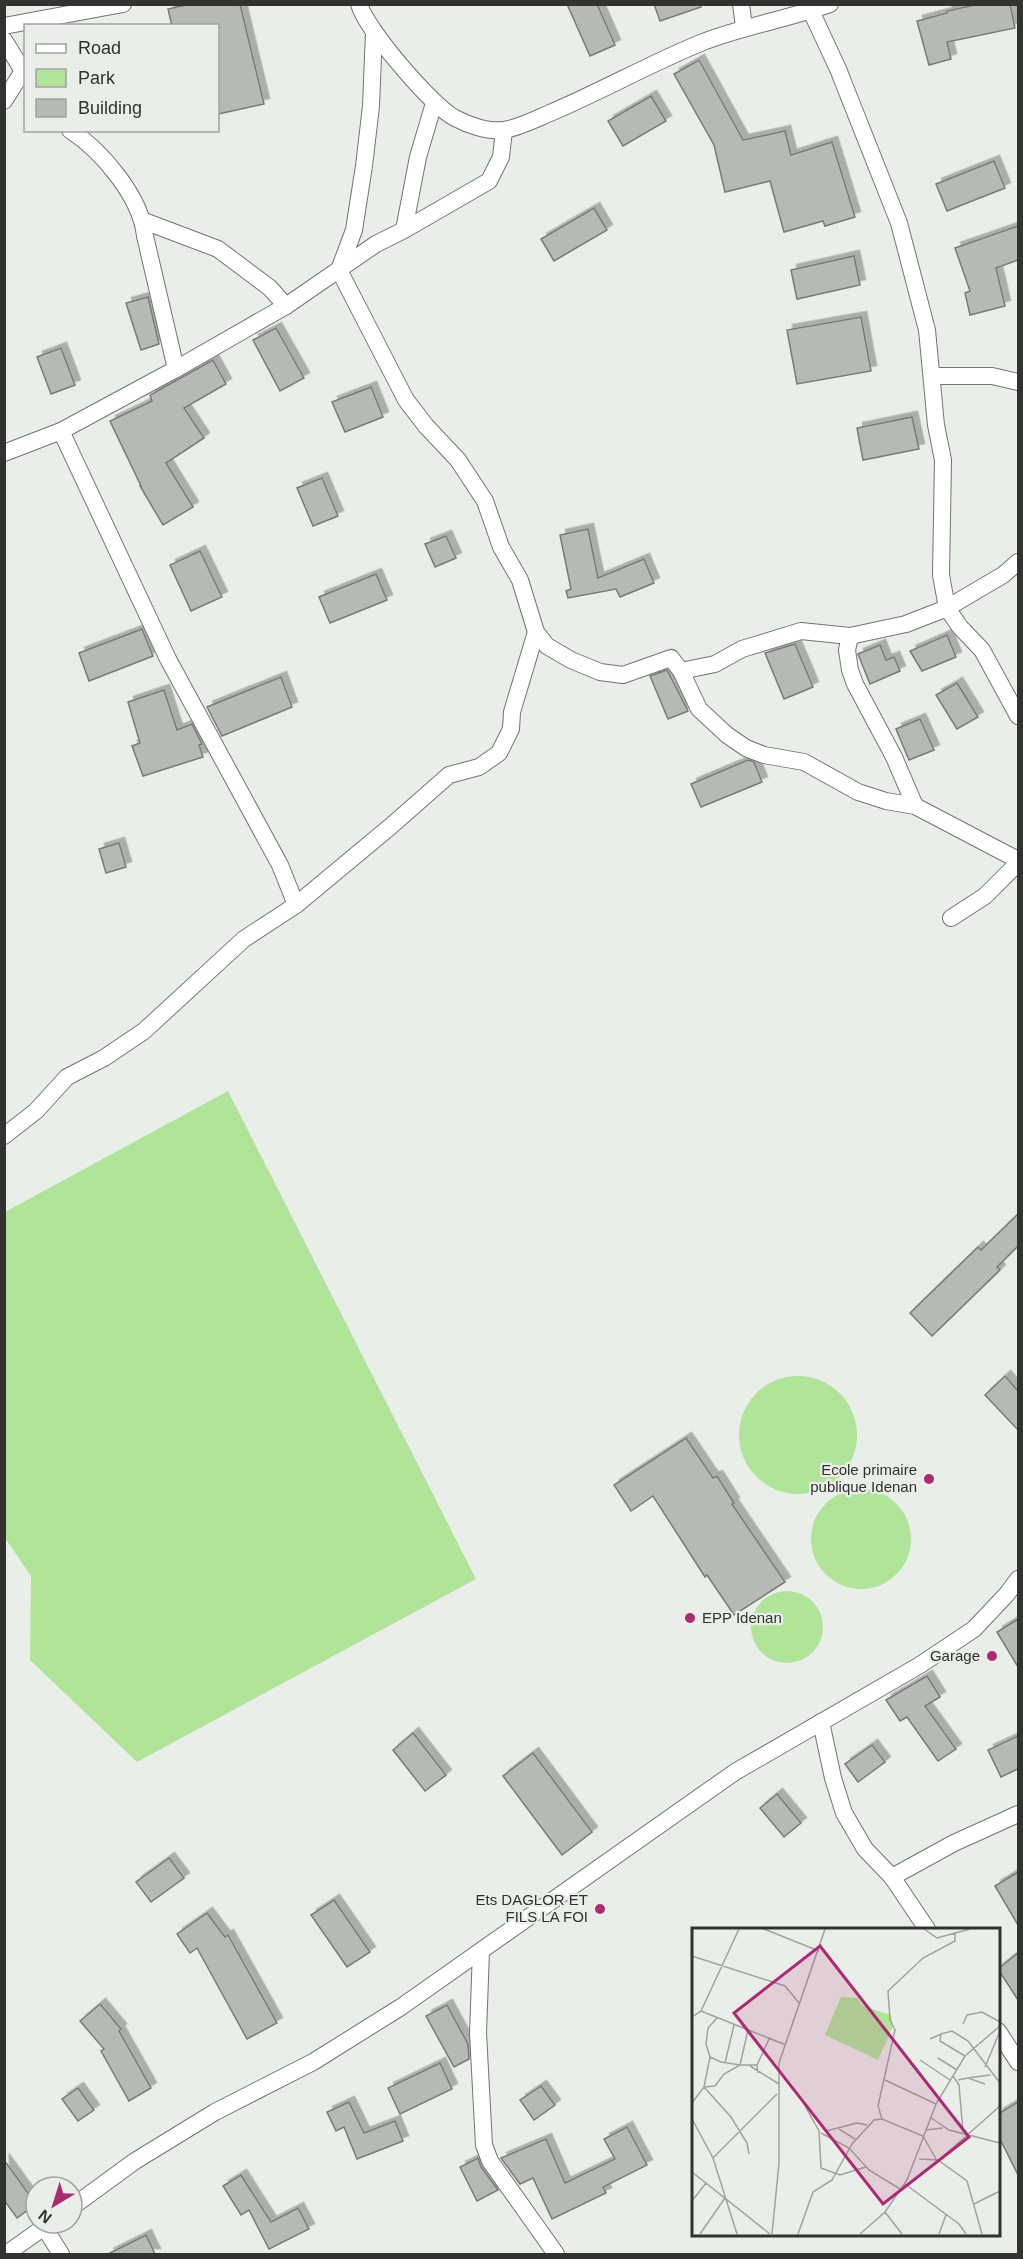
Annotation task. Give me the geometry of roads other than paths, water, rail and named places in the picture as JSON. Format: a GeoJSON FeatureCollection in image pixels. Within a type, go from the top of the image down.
{"type":"FeatureCollection","features":[{"type":"Feature","properties":{"kind":"street"},"geometry":{"type":"LineString","coordinates":[[4,26],[123,4]]}},
{"type":"Feature","properties":{"kind":"street"},"geometry":{"type":"LineString","coordinates":[[741,4],[744,27]]}},
{"type":"Feature","properties":{"kind":"street"},"geometry":{"type":"LineString","coordinates":[[355,6],[434,103],[454,118],[482,128],[504,130],[573,103],[635,71],[744,27],[811,11],[830,4]]}},
{"type":"Feature","properties":{"kind":"street"},"geometry":{"type":"LineString","coordinates":[[811,11],[838,69],[899,223],[927,330],[936,425],[943,460],[941,575],[947,608],[960,627],[982,650],[1018,716]]}},
{"type":"Feature","properties":{"kind":"street"},"geometry":{"type":"LineString","coordinates":[[374,32],[371,106],[364,166],[354,230],[339,270],[406,400],[426,426],[458,460],[485,501],[501,547],[520,580],[536,632],[547,646],[571,660],[600,672],[623,675],[671,658],[681,671],[699,709],[727,735],[746,748],[764,755],[804,762],[858,792],[886,801],[915,806],[1018,861],[985,896],[951,918]]}},
{"type":"Feature","properties":{"kind":"street"},"geometry":{"type":"LineString","coordinates":[[4,40],[24,74],[4,101]]}},
{"type":"Feature","properties":{"kind":"street"},"geometry":{"type":"LineString","coordinates":[[404,230],[418,157],[434,103]]}},
{"type":"Feature","properties":{"kind":"street"},"geometry":{"type":"LineString","coordinates":[[4,453],[61,432],[176,369],[286,306],[376,244],[489,181],[501,157],[504,130]]}},
{"type":"Feature","properties":{"kind":"street"},"geometry":{"type":"LineString","coordinates":[[73,132],[86,141],[112,167],[144,221],[145,236],[176,369]]}},
{"type":"Feature","properties":{"kind":"street"},"geometry":{"type":"LineString","coordinates":[[144,221],[218,249],[270,288],[286,306]]}},
{"type":"Feature","properties":{"kind":"street"},"geometry":{"type":"LineString","coordinates":[[932,376],[993,376],[1018,382]]}},
{"type":"Feature","properties":{"kind":"street"},"geometry":{"type":"LineString","coordinates":[[61,432],[168,659],[280,865],[296,904]]}},
{"type":"Feature","properties":{"kind":"street"},"geometry":{"type":"LineString","coordinates":[[681,671],[714,664],[742,649],[801,631],[850,636],[906,624],[947,608],[1003,575],[1018,562]]}},
{"type":"Feature","properties":{"kind":"street"},"geometry":{"type":"LineString","coordinates":[[4,1136],[36,1111],[67,1077],[104,1058],[144,1032],[244,939],[296,904],[449,775],[479,767],[499,753],[511,729],[512,712],[536,632]]}},
{"type":"Feature","properties":{"kind":"street"},"geometry":{"type":"LineString","coordinates":[[850,636],[847,650],[855,684],[894,757],[915,806]]}},
{"type":"Feature","properties":{"kind":"street"},"geometry":{"type":"LineString","coordinates":[[84,2198],[135,2161],[215,2112],[313,2062],[401,2007],[735,1772],[920,1665],[974,1629],[1018,1579]]}},
{"type":"Feature","properties":{"kind":"street"},"geometry":{"type":"LineString","coordinates":[[821,1722],[832,1778],[844,1813],[865,1849],[892,1877],[926,1928]]}},
{"type":"Feature","properties":{"kind":"street"},"geometry":{"type":"LineString","coordinates":[[892,1877],[954,1843],[1018,1814]]}},
{"type":"Feature","properties":{"kind":"street"},"geometry":{"type":"LineString","coordinates":[[481,1951],[478,2033],[484,2145],[490,2161],[556,2254]]}},
{"type":"Feature","properties":{"kind":"street"},"geometry":{"type":"LineString","coordinates":[[999,2032],[1016,2052]]}},
{"type":"Feature","properties":{"kind":"street"},"geometry":{"type":"LineString","coordinates":[[6,2254],[33,2235]]}},
{"type":"Feature","properties":{"kind":"street"},"geometry":{"type":"LineString","coordinates":[[52,2235],[61,2254]]}},
{"type":"Feature","properties":{"kind":"place","name":"Ecole primaire publique Idenan"},"geometry":{"type":"Point","coordinates":[929,1479]}},
{"type":"Feature","properties":{"kind":"place","name":"EPP Idenan"},"geometry":{"type":"Point","coordinates":[690,1618]}},
{"type":"Feature","properties":{"kind":"place","name":"Garage"},"geometry":{"type":"Point","coordinates":[992,1656]}},
{"type":"Feature","properties":{"kind":"place","name":"Ets DAGLOR ET FILS LA FOI"},"geometry":{"type":"Point","coordinates":[600,1909]}}]}
